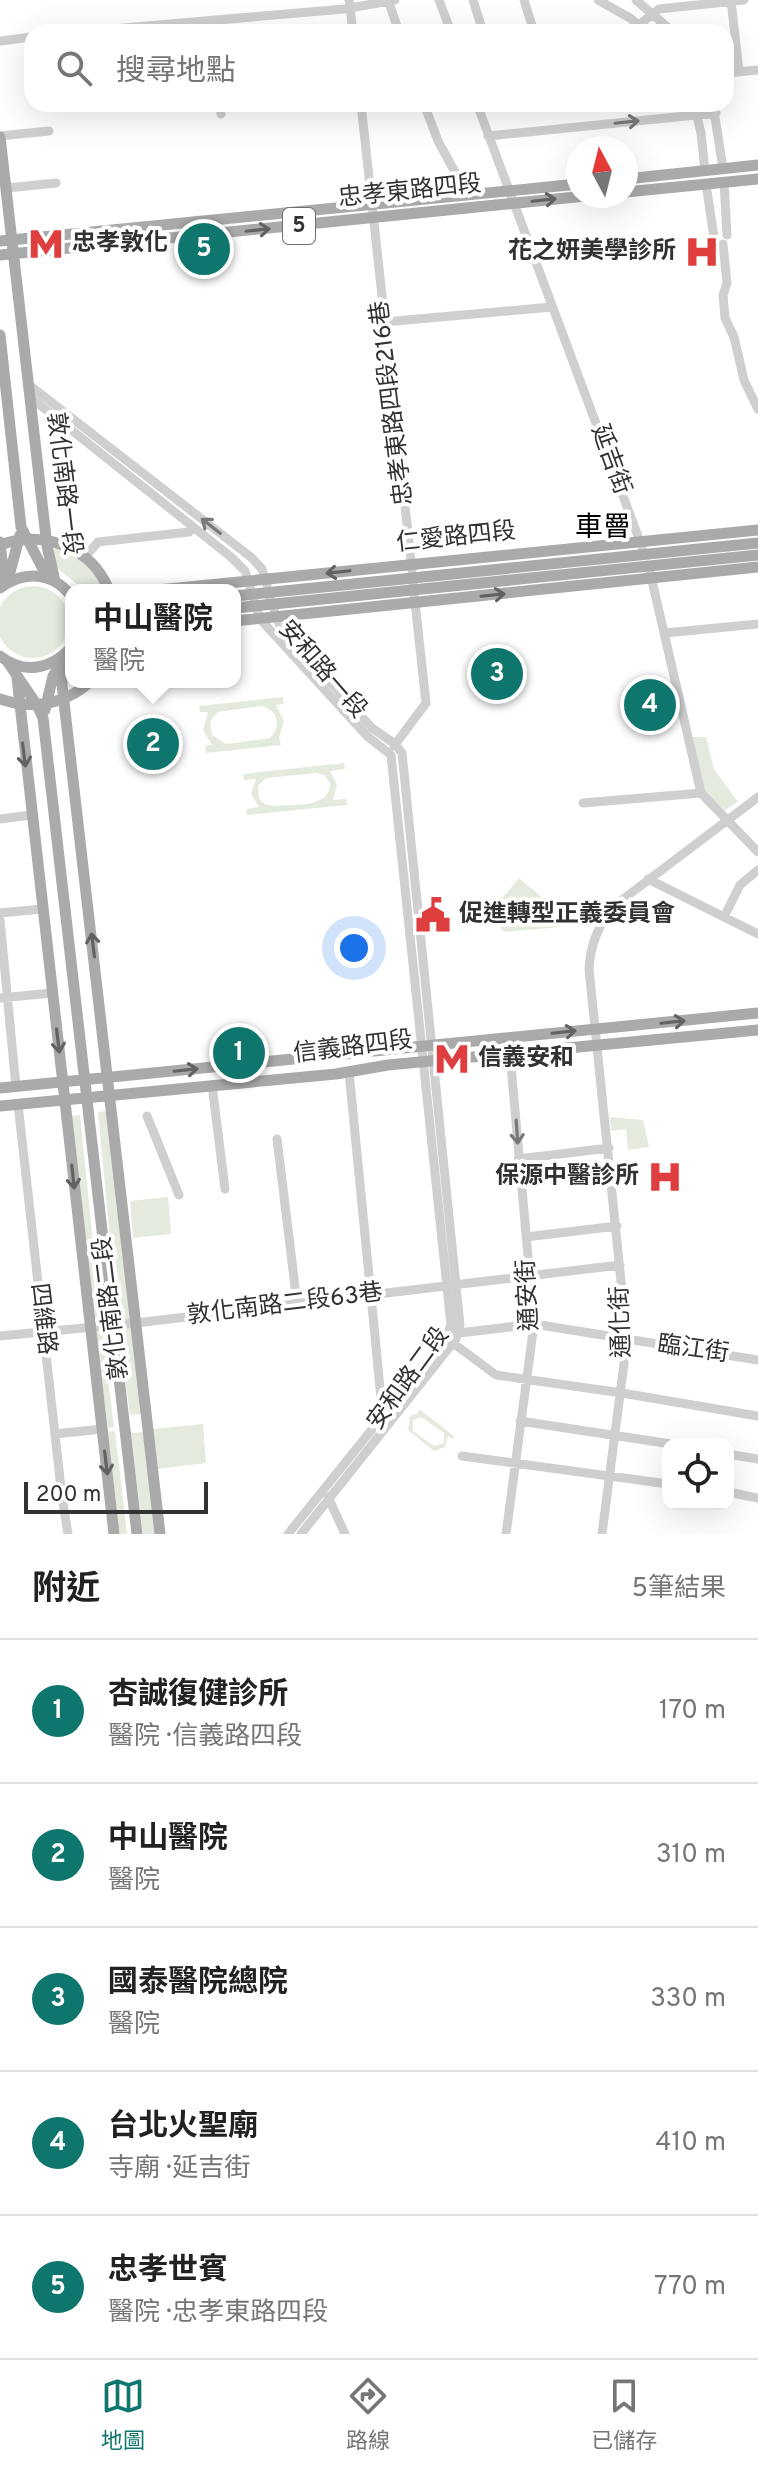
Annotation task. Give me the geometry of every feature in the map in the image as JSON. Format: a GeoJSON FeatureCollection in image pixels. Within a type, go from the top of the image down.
{"type":"FeatureCollection","features":[{"type":"Feature","properties":{"kind":"main road","name":"敦化南路一段"},"geometry":{"type":"LineString","coordinates":[[0,137],[7,188],[6,240],[13,254],[48,557],[55,581]]}},
{"type":"Feature","properties":{"kind":"main road"},"geometry":{"type":"LineString","coordinates":[[638,178],[758,165]]}},
{"type":"Feature","properties":{"kind":"main road"},"geometry":{"type":"LineString","coordinates":[[638,191],[758,179]]}},
{"type":"Feature","properties":{"kind":"main road","name":"忠孝東路四段"},"geometry":{"type":"LineString","coordinates":[[6,240],[566,185]]}},
{"type":"Feature","properties":{"kind":"main road","name":"忠孝東路四段"},"geometry":{"type":"LineString","coordinates":[[0,255],[566,198]]}},
{"type":"Feature","properties":{"kind":"main road","name":"敦化南路一段"},"geometry":{"type":"LineString","coordinates":[[0,335],[22,535],[10,572],[1,584]]}},
{"type":"Feature","properties":{"kind":"main road","name":"仁愛路四段"},"geometry":{"type":"LineString","coordinates":[[241,606],[255,600],[640,541],[758,530]]}},
{"type":"Feature","properties":{"kind":"main road"},"geometry":{"type":"LineString","coordinates":[[65,590],[55,581],[32,575],[1,584],[0,544],[22,535],[65,545],[85,557],[106,584]]}},
{"type":"Feature","properties":{"kind":"main road","name":"敦化南路一段"},"geometry":{"type":"LineString","coordinates":[[22,535],[42,567],[55,581]]}},
{"type":"Feature","properties":{"kind":"main road","name":"仁愛路四段"},"geometry":{"type":"LineString","coordinates":[[413,577],[758,543]]}},
{"type":"Feature","properties":{"kind":"main road","name":"仁愛路四段"},"geometry":{"type":"LineString","coordinates":[[241,621],[416,603],[651,573],[758,555]]}},
{"type":"Feature","properties":{"kind":"main road","name":"仁愛路四段"},"geometry":{"type":"LineString","coordinates":[[219,584],[265,580],[651,573],[758,567]]}},
{"type":"Feature","properties":{"kind":"main road","name":"仁愛路四段"},"geometry":{"type":"LineString","coordinates":[[241,597],[255,600]]}},
{"type":"Feature","properties":{"kind":"main road"},"geometry":{"type":"LineString","coordinates":[[3,658],[32,668],[47,666],[65,655]]}},
{"type":"Feature","properties":{"kind":"main road"},"geometry":{"type":"LineString","coordinates":[[65,656],[42,705],[86,1097]]}},
{"type":"Feature","properties":{"kind":"main road"},"geometry":{"type":"LineString","coordinates":[[3,658],[42,705]]}},
{"type":"Feature","properties":{"kind":"main road"},"geometry":{"type":"LineString","coordinates":[[65,676],[64,699],[108,1078]]}},
{"type":"Feature","properties":{"kind":"main road"},"geometry":{"type":"LineString","coordinates":[[17,677],[62,1082]]}},
{"type":"Feature","properties":{"kind":"main road"},"geometry":{"type":"LineString","coordinates":[[0,699],[42,705],[64,699],[81,688]]}},
{"type":"Feature","properties":{"kind":"main road","name":"信義路四段"},"geometry":{"type":"LineString","coordinates":[[0,1088],[428,1054],[596,1029],[758,1013]]}},
{"type":"Feature","properties":{"kind":"main road","name":"信義路四段"},"geometry":{"type":"LineString","coordinates":[[0,1106],[349,1072],[428,1054],[510,1054],[758,1030]]}},
{"type":"Feature","properties":{"kind":"main road","name":"敦化南路二段"},"geometry":{"type":"LineString","coordinates":[[108,1078],[160,1534]]}},
{"type":"Feature","properties":{"kind":"main road","name":"敦化南路二段"},"geometry":{"type":"LineString","coordinates":[[62,1082],[114,1534]]}},
{"type":"Feature","properties":{"kind":"main road","name":"敦化南路二段"},"geometry":{"type":"LineString","coordinates":[[86,1097],[137,1534]]}},
{"type":"Feature","properties":{"kind":"street"},"geometry":{"type":"LineString","coordinates":[[439,0],[448,24]]}},
{"type":"Feature","properties":{"kind":"street"},"geometry":{"type":"LineString","coordinates":[[473,0],[480,24]]}},
{"type":"Feature","properties":{"kind":"street"},"geometry":{"type":"LineString","coordinates":[[524,0],[532,24]]}},
{"type":"Feature","properties":{"kind":"street"},"geometry":{"type":"LineString","coordinates":[[598,0],[635,24]]}},
{"type":"Feature","properties":{"kind":"street"},"geometry":{"type":"LineString","coordinates":[[636,0],[665,24]]}},
{"type":"Feature","properties":{"kind":"street"},"geometry":{"type":"LineString","coordinates":[[646,24],[659,9],[744,0]]}},
{"type":"Feature","properties":{"kind":"street"},"geometry":{"type":"LineString","coordinates":[[156,24],[390,1],[397,24]]}},
{"type":"Feature","properties":{"kind":"street"},"geometry":{"type":"LineString","coordinates":[[732,1],[739,72]]}},
{"type":"Feature","properties":{"kind":"street"},"geometry":{"type":"LineString","coordinates":[[350,4],[352,24]]}},
{"type":"Feature","properties":{"kind":"street"},"geometry":{"type":"LineString","coordinates":[[0,41],[24,38]]}},
{"type":"Feature","properties":{"kind":"street"},"geometry":{"type":"LineString","coordinates":[[734,72],[758,70]]}},
{"type":"Feature","properties":{"kind":"street","name":"忠孝東路四段216巷"},"geometry":{"type":"LineString","coordinates":[[362,112],[426,703],[392,748]]}},
{"type":"Feature","properties":{"kind":"street"},"geometry":{"type":"LineString","coordinates":[[427,112],[438,141],[467,194]]}},
{"type":"Feature","properties":{"kind":"street","name":"延吉街"},"geometry":{"type":"LineString","coordinates":[[480,112],[651,573],[701,793]]}},
{"type":"Feature","properties":{"kind":"street"},"geometry":{"type":"LineString","coordinates":[[696,112],[705,171]]}},
{"type":"Feature","properties":{"kind":"street"},"geometry":{"type":"LineString","coordinates":[[488,136],[704,112]]}},
{"type":"Feature","properties":{"kind":"street"},"geometry":{"type":"LineString","coordinates":[[715,112],[723,169]]}},
{"type":"Feature","properties":{"kind":"street"},"geometry":{"type":"LineString","coordinates":[[0,137],[49,131]]}},
{"type":"Feature","properties":{"kind":"street"},"geometry":{"type":"LineString","coordinates":[[724,182],[725,318],[734,337],[744,380],[758,409]]}},
{"type":"Feature","properties":{"kind":"street"},"geometry":{"type":"LineString","coordinates":[[7,188],[56,183]]}},
{"type":"Feature","properties":{"kind":"street"},"geometry":{"type":"LineString","coordinates":[[706,184],[714,237],[720,231],[725,240]]}},
{"type":"Feature","properties":{"kind":"street"},"geometry":{"type":"LineString","coordinates":[[384,322],[552,307]]}},
{"type":"Feature","properties":{"kind":"street","name":"安和路一段"},"geometry":{"type":"LineString","coordinates":[[29,390],[231,557],[245,571],[260,619],[367,736],[392,748]]}},
{"type":"Feature","properties":{"kind":"street","name":"安和路一段"},"geometry":{"type":"LineString","coordinates":[[29,390],[252,558],[262,569],[276,617],[288,636],[392,748]]}},
{"type":"Feature","properties":{"kind":"street"},"geometry":{"type":"LineString","coordinates":[[85,557],[98,542],[189,532],[193,527]]}},
{"type":"Feature","properties":{"kind":"street"},"geometry":{"type":"LineString","coordinates":[[665,633],[758,624]]}},
{"type":"Feature","properties":{"kind":"street"},"geometry":{"type":"LineString","coordinates":[[392,748],[428,1054]]}},
{"type":"Feature","properties":{"kind":"street"},"geometry":{"type":"LineString","coordinates":[[583,803],[701,793],[758,852]]}},
{"type":"Feature","properties":{"kind":"street","name":"通化街"},"geometry":{"type":"LineString","coordinates":[[602,1534],[627,1340],[589,969],[594,938],[611,910],[758,797]]}},
{"type":"Feature","properties":{"kind":"street"},"geometry":{"type":"LineString","coordinates":[[0,819],[31,815]]}},
{"type":"Feature","properties":{"kind":"street"},"geometry":{"type":"LineString","coordinates":[[724,917],[740,885],[758,870]]}},
{"type":"Feature","properties":{"kind":"street"},"geometry":{"type":"LineString","coordinates":[[648,879],[758,934]]}},
{"type":"Feature","properties":{"kind":"street"},"geometry":{"type":"LineString","coordinates":[[0,913],[42,909]]}},
{"type":"Feature","properties":{"kind":"street"},"geometry":{"type":"LineString","coordinates":[[0,920],[4,997],[16,1087]]}},
{"type":"Feature","properties":{"kind":"street"},"geometry":{"type":"LineString","coordinates":[[4,997],[52,993]]}},
{"type":"Feature","properties":{"kind":"street","name":"安和路二段"},"geometry":{"type":"LineString","coordinates":[[288,1534],[327,1494],[459,1333],[428,1054]]}},
{"type":"Feature","properties":{"kind":"street","name":"通安街"},"geometry":{"type":"LineString","coordinates":[[506,1534],[534,1324],[510,1054]]}},
{"type":"Feature","properties":{"kind":"street"},"geometry":{"type":"LineString","coordinates":[[349,1072],[381,1398]]}},
{"type":"Feature","properties":{"kind":"street"},"geometry":{"type":"LineString","coordinates":[[212,1085],[225,1189]]}},
{"type":"Feature","properties":{"kind":"street","name":"四維路"},"geometry":{"type":"LineString","coordinates":[[18,1104],[68,1534]]}},
{"type":"Feature","properties":{"kind":"street"},"geometry":{"type":"LineString","coordinates":[[147,1116],[179,1195]]}},
{"type":"Feature","properties":{"kind":"street"},"geometry":{"type":"LineString","coordinates":[[277,1139],[297,1303]]}},
{"type":"Feature","properties":{"kind":"street"},"geometry":{"type":"LineString","coordinates":[[518,1159],[609,1148]]}},
{"type":"Feature","properties":{"kind":"street"},"geometry":{"type":"LineString","coordinates":[[526,1237],[617,1226]]}},
{"type":"Feature","properties":{"kind":"street","name":"敦化南路二段63巷"},"geometry":{"type":"LineString","coordinates":[[0,1336],[136,1323],[620,1265]]}},
{"type":"Feature","properties":{"kind":"street","name":"安和路二段"},"geometry":{"type":"LineString","coordinates":[[301,1534],[327,1494],[447,1336],[451,1325],[452,1285]]}},
{"type":"Feature","properties":{"kind":"street","name":"臨江街"},"geometry":{"type":"LineString","coordinates":[[459,1333],[534,1324],[758,1360]]}},
{"type":"Feature","properties":{"kind":"street"},"geometry":{"type":"LineString","coordinates":[[453,1343],[496,1375],[758,1416]]}},
{"type":"Feature","properties":{"kind":"street"},"geometry":{"type":"LineString","coordinates":[[520,1421],[662,1442]]}},
{"type":"Feature","properties":{"kind":"street"},"geometry":{"type":"LineString","coordinates":[[55,1434],[102,1429]]}},
{"type":"Feature","properties":{"kind":"street"},"geometry":{"type":"LineString","coordinates":[[734,1455],[758,1459]]}},
{"type":"Feature","properties":{"kind":"street"},"geometry":{"type":"LineString","coordinates":[[462,1456],[662,1483]]}},
{"type":"Feature","properties":{"kind":"street"},"geometry":{"type":"LineString","coordinates":[[734,1493],[758,1498]]}},
{"type":"Feature","properties":{"kind":"street"},"geometry":{"type":"LineString","coordinates":[[327,1494],[345,1534]]}},
{"type":"Feature","properties":{"kind":"shaded area"},"geometry":{"type":"Polygon","coordinates":[[[53,547],[82,561],[100,584],[77,584],[56,567],[53,547]]]}},
{"type":"Feature","properties":{"kind":"shaded area"},"geometry":{"type":"Polygon","coordinates":[[[19,588],[47,588],[63,602],[65,639],[59,648],[47,656],[19,656],[7,648],[-1,636],[-1,608],[7,596],[19,588]]]}},
{"type":"Feature","properties":{"kind":"shaded area"},"geometry":{"type":"Polygon","coordinates":[[[283,697],[284,704],[276,705],[284,721],[279,738],[281,745],[206,753],[205,746],[212,745],[203,730],[208,712],[200,712],[199,706],[283,697]],[[261,706],[218,712],[210,721],[212,735],[226,744],[270,738],[277,724],[267,708],[261,706]]]}},
{"type":"Feature","properties":{"kind":"shaded area"},"geometry":{"type":"Polygon","coordinates":[[[690,737],[706,737],[714,769],[738,802],[725,810],[703,791],[690,737]]]}},
{"type":"Feature","properties":{"kind":"shaded area"},"geometry":{"type":"Polygon","coordinates":[[[344,763],[345,769],[330,771],[337,785],[333,800],[346,799],[347,805],[247,815],[246,809],[259,807],[251,794],[256,779],[244,780],[243,774],[344,763]],[[316,773],[266,778],[258,786],[259,799],[272,806],[317,801],[329,791],[330,783],[325,775],[316,773]]]}},
{"type":"Feature","properties":{"kind":"shaded area"},"geometry":{"type":"Polygon","coordinates":[[[519,878],[572,922],[571,926],[501,930],[499,902],[519,878]]]}},
{"type":"Feature","properties":{"kind":"shaded area"},"geometry":{"type":"Polygon","coordinates":[[[107,1111],[132,1319],[118,1322],[98,1112],[107,1111]]]}},
{"type":"Feature","properties":{"kind":"shaded area"},"geometry":{"type":"Polygon","coordinates":[[[80,1115],[101,1321],[94,1322],[70,1116],[80,1115]]]}},
{"type":"Feature","properties":{"kind":"shaded area"},"geometry":{"type":"Polygon","coordinates":[[[610,1117],[643,1120],[649,1147],[628,1150],[626,1129],[611,1131],[610,1117]]]}},
{"type":"Feature","properties":{"kind":"shaded area"},"geometry":{"type":"Polygon","coordinates":[[[168,1197],[171,1234],[133,1238],[130,1201],[168,1197]]]}},
{"type":"Feature","properties":{"kind":"shaded area"},"geometry":{"type":"Polygon","coordinates":[[[133,1325],[142,1414],[130,1415],[118,1328],[133,1325]]]}},
{"type":"Feature","properties":{"kind":"shaded area"},"geometry":{"type":"Polygon","coordinates":[[[102,1330],[114,1427],[108,1428],[95,1331],[102,1330]]]}},
{"type":"Feature","properties":{"kind":"shaded area"},"geometry":{"type":"Polygon","coordinates":[[[419,1409],[454,1436],[453,1439],[448,1436],[445,1447],[434,1451],[408,1430],[410,1416],[418,1413],[419,1409]],[[421,1417],[413,1420],[413,1431],[434,1446],[444,1443],[444,1433],[421,1417]]]}},
{"type":"Feature","properties":{"kind":"shaded area"},"geometry":{"type":"Polygon","coordinates":[[[203,1424],[206,1463],[157,1469],[153,1429],[203,1424]]]}},
{"type":"Feature","properties":{"kind":"shaded area"},"geometry":{"type":"Polygon","coordinates":[[[115,1431],[127,1534],[119,1534],[108,1432],[115,1431]]]}},
{"type":"Feature","properties":{"kind":"shaded area"},"geometry":{"type":"Polygon","coordinates":[[[144,1432],[155,1534],[143,1534],[131,1433],[144,1432]]]}},
{"type":"Feature","properties":{"kind":"place","name":"忠孝敦化"},"geometry":{"type":"Point","coordinates":[46,244]}},
{"type":"Feature","properties":{"kind":"place","name":"忠孝世賓"},"geometry":{"type":"Point","coordinates":[204,249]}},
{"type":"Feature","properties":{"kind":"place","name":"花之妍美學診所"},"geometry":{"type":"Point","coordinates":[702,252]}},
{"type":"Feature","properties":{"kind":"place","name":"國泰醫院總院"},"geometry":{"type":"Point","coordinates":[497,674]}},
{"type":"Feature","properties":{"kind":"place","name":"台北火聖廟"},"geometry":{"type":"Point","coordinates":[650,705]}},
{"type":"Feature","properties":{"kind":"place","name":"中山醫院"},"geometry":{"type":"Point","coordinates":[153,744]}},
{"type":"Feature","properties":{"kind":"place","name":"促進轉型正義委員會"},"geometry":{"type":"Point","coordinates":[433,915]}},
{"type":"Feature","properties":{"kind":"place","name":"杏誠復健診所"},"geometry":{"type":"Point","coordinates":[239,1053]}},
{"type":"Feature","properties":{"kind":"place","name":"信義安和"},"geometry":{"type":"Point","coordinates":[452,1059]}},
{"type":"Feature","properties":{"kind":"place","name":"保源中醫診所"},"geometry":{"type":"Point","coordinates":[665,1177]}},
{"type":"Feature","properties":{"kind":"district","name":"車罾"},"geometry":{"type":"Point","coordinates":[603,529]}}]}
